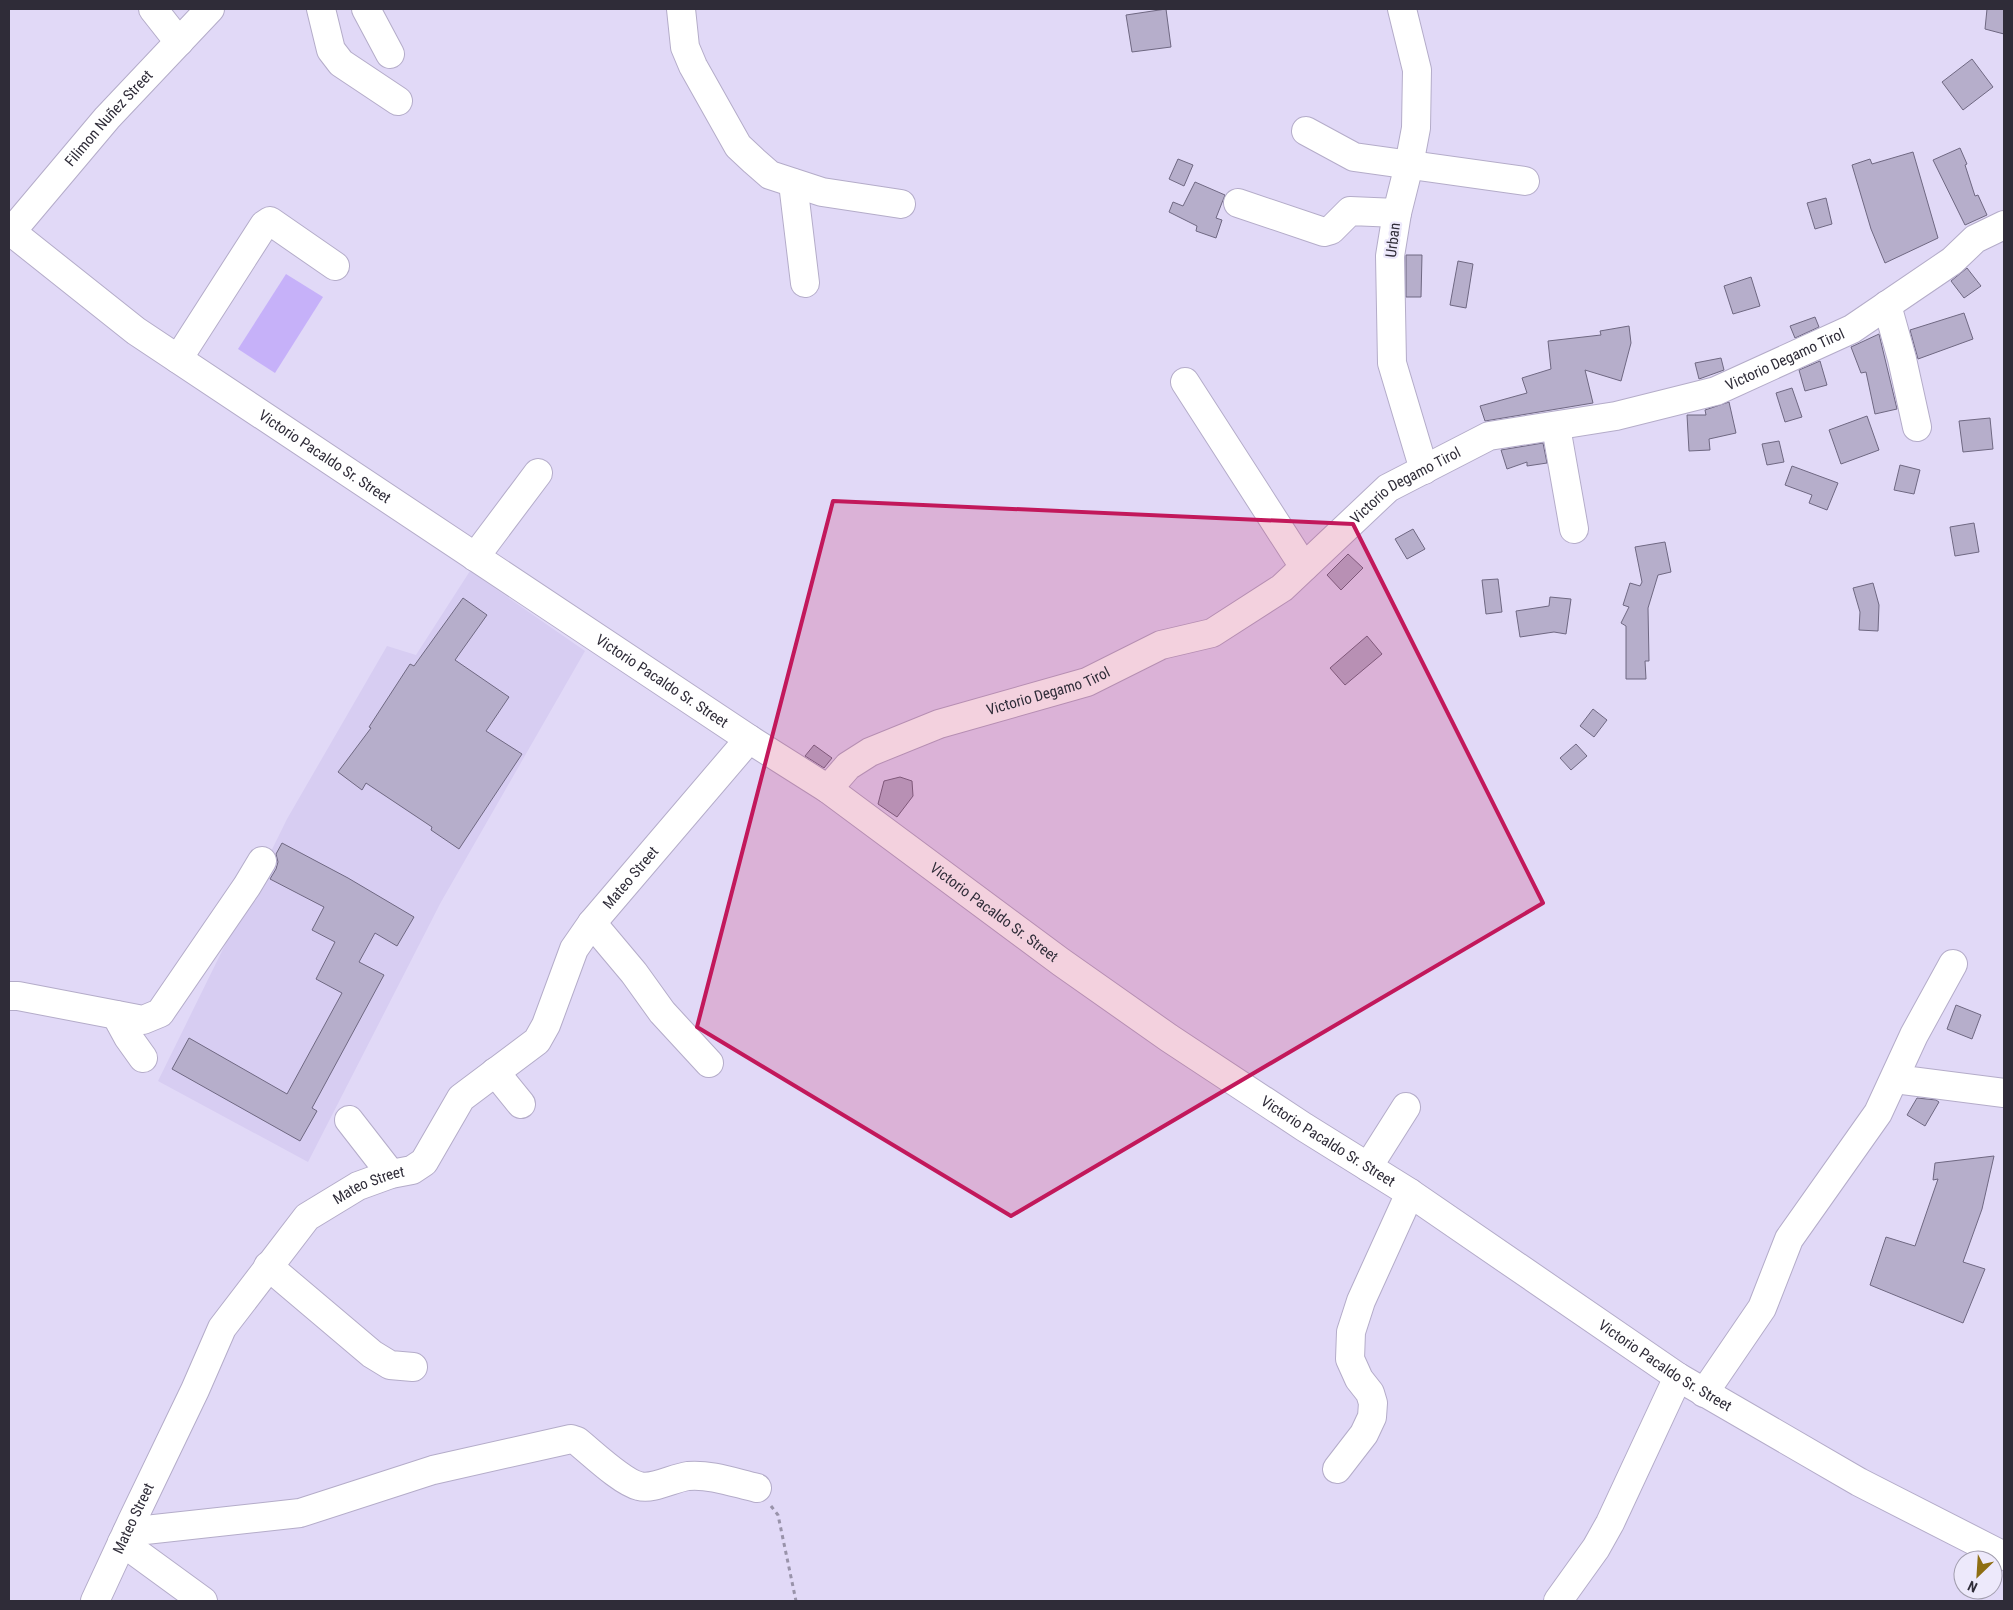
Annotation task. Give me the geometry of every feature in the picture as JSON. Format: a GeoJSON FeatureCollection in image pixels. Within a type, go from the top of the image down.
{"type":"FeatureCollection","features":[{"type":"Feature","properties":{"kind":"street"},"geometry":{"type":"LineString","coordinates":[[153,9],[179,42]]}},
{"type":"Feature","properties":{"kind":"street","name":"Filimon Nuñez Street"},"geometry":{"type":"LineString","coordinates":[[10,231],[108,118],[210,9]]}},
{"type":"Feature","properties":{"kind":"street"},"geometry":{"type":"LineString","coordinates":[[321,9],[331,50],[341,63],[398,101]]}},
{"type":"Feature","properties":{"kind":"street"},"geometry":{"type":"LineString","coordinates":[[366,9],[390,54]]}},
{"type":"Feature","properties":{"kind":"street"},"geometry":{"type":"LineString","coordinates":[[681,9],[685,47],[693,66],[738,146],[770,175],[822,192],[901,204]]}},
{"type":"Feature","properties":{"kind":"street","name":"Urban"},"geometry":{"type":"LineString","coordinates":[[1402,9],[1417,70],[1416,128],[1397,214],[1390,256],[1392,363],[1424,470]]}},
{"type":"Feature","properties":{"kind":"street"},"geometry":{"type":"LineString","coordinates":[[1306,131],[1354,157],[1525,181]]}},
{"type":"Feature","properties":{"kind":"street"},"geometry":{"type":"LineString","coordinates":[[793,183],[805,283]]}},
{"type":"Feature","properties":{"kind":"street"},"geometry":{"type":"LineString","coordinates":[[1238,203],[1324,232],[1331,230],[1350,211],[1397,214]]}},
{"type":"Feature","properties":{"kind":"street"},"geometry":{"type":"LineString","coordinates":[[178,359],[264,225],[270,221],[335,266]]}},
{"type":"Feature","properties":{"kind":"street","name":"Victorio Degamo Tirol"},"geometry":{"type":"LineString","coordinates":[[828,789],[848,766],[870,752],[939,724],[1088,682],[1161,645],[1212,633],[1282,588],[1388,488],[1489,436],[1556,427],[1616,416],[1716,391],[1852,329],[1952,260],[1975,239],[2004,225]]}},
{"type":"Feature","properties":{"kind":"street","name":"Victorio Pacaldo Sr. Street"},"geometry":{"type":"LineString","coordinates":[[10,231],[136,330],[178,359],[749,739],[828,789],[1061,962],[1162,1032],[1304,1127],[1410,1193],[1678,1377],[1859,1482],[2004,1556]]}},
{"type":"Feature","properties":{"kind":"street"},"geometry":{"type":"LineString","coordinates":[[1887,305],[1902,359],[1917,427]]}},
{"type":"Feature","properties":{"kind":"street"},"geometry":{"type":"LineString","coordinates":[[1185,382],[1304,567]]}},
{"type":"Feature","properties":{"kind":"street"},"geometry":{"type":"LineString","coordinates":[[1556,427],[1574,528]]}},
{"type":"Feature","properties":{"kind":"street"},"geometry":{"type":"LineString","coordinates":[[475,557],[538,473]]}},
{"type":"Feature","properties":{"kind":"street","name":"Mateo Street"},"geometry":{"type":"LineString","coordinates":[[95,1601],[195,1390],[222,1328],[268,1266],[307,1217],[358,1186],[391,1174],[412,1170],[424,1162],[462,1098],[537,1041],[546,1025],[574,949],[592,923],[749,739]]}},
{"type":"Feature","properties":{"kind":"street"},"geometry":{"type":"LineString","coordinates":[[9,996],[18,996],[144,1020],[160,1013],[248,886],[262,861]]}},
{"type":"Feature","properties":{"kind":"street"},"geometry":{"type":"LineString","coordinates":[[592,923],[634,973],[662,1012],[709,1063]]}},
{"type":"Feature","properties":{"kind":"street"},"geometry":{"type":"LineString","coordinates":[[1704,1393],[1762,1308],[1789,1239],[1878,1113],[1914,1035],[1953,964]]}},
{"type":"Feature","properties":{"kind":"street"},"geometry":{"type":"LineString","coordinates":[[116,1015],[128,1037],[143,1058]]}},
{"type":"Feature","properties":{"kind":"street"},"geometry":{"type":"LineString","coordinates":[[495,1072],[521,1104]]}},
{"type":"Feature","properties":{"kind":"street"},"geometry":{"type":"LineString","coordinates":[[1895,1079],[2004,1093]]}},
{"type":"Feature","properties":{"kind":"street"},"geometry":{"type":"LineString","coordinates":[[1368,1167],[1406,1108]]}},
{"type":"Feature","properties":{"kind":"street"},"geometry":{"type":"LineString","coordinates":[[349,1120],[391,1174]]}},
{"type":"Feature","properties":{"kind":"street"},"geometry":{"type":"LineString","coordinates":[[1337,1469],[1364,1434],[1372,1417],[1373,1403],[1370,1393],[1359,1379],[1350,1359],[1351,1332],[1361,1301],[1410,1193]]}},
{"type":"Feature","properties":{"kind":"street"},"geometry":{"type":"LineString","coordinates":[[268,1266],[372,1354],[390,1365],[413,1367]]}},
{"type":"Feature","properties":{"kind":"street"},"geometry":{"type":"LineString","coordinates":[[1558,1601],[1596,1548],[1610,1523],[1678,1377]]}},
{"type":"Feature","properties":{"kind":"street"},"geometry":{"type":"LineString","coordinates":[[124,1537],[300,1512],[433,1470],[571,1439],[577,1441],[626,1480],[642,1487],[686,1477],[702,1476],[757,1488]]}},
{"type":"Feature","properties":{"kind":"street"},"geometry":{"type":"LineString","coordinates":[[124,1537],[203,1601]]}},
{"type":"Feature","properties":{"kind":"path"},"geometry":{"type":"LineString","coordinates":[[757,1488],[778,1515],[796,1601]]}},
{"type":"Feature","properties":{"kind":"highlighted area"},"geometry":{"type":"Polygon","coordinates":[[[833,501],[1353,524],[1543,903],[1011,1216],[697,1027],[833,501]]]}},
{"type":"Feature","properties":{"kind":"shaded area"},"geometry":{"type":"Polygon","coordinates":[[[286,274],[323,297],[275,373],[238,349],[286,274]]]}},
{"type":"Feature","properties":{"kind":"shaded area"},"geometry":{"type":"Polygon","coordinates":[[[470,571],[585,651],[441,902],[308,1162],[158,1081],[287,819],[387,646],[416,655],[470,571]]]}},
{"type":"Feature","properties":{"kind":"building"},"geometry":{"type":"Polygon","coordinates":[[[1166,9],[1171,47],[1132,52],[1126,15],[1166,9]]]}},
{"type":"Feature","properties":{"kind":"building"},"geometry":{"type":"Polygon","coordinates":[[[1987,9],[2004,9],[2004,34],[1985,29],[1987,9]]]}},
{"type":"Feature","properties":{"kind":"building"},"geometry":{"type":"Polygon","coordinates":[[[1972,59],[1993,87],[1963,110],[1942,82],[1972,59]]]}},
{"type":"Feature","properties":{"kind":"building"},"geometry":{"type":"Polygon","coordinates":[[[1960,148],[1967,164],[1965,165],[1975,196],[1978,195],[1987,215],[1965,225],[1933,160],[1960,148]]]}},
{"type":"Feature","properties":{"kind":"building"},"geometry":{"type":"Polygon","coordinates":[[[1913,152],[1938,238],[1885,263],[1871,229],[1852,165],[1870,159],[1872,164],[1913,152]]]}},
{"type":"Feature","properties":{"kind":"building"},"geometry":{"type":"Polygon","coordinates":[[[1178,159],[1193,165],[1184,186],[1169,179],[1178,159]]]}},
{"type":"Feature","properties":{"kind":"building"},"geometry":{"type":"Polygon","coordinates":[[[1195,182],[1225,195],[1216,218],[1222,220],[1216,238],[1196,231],[1197,226],[1169,212],[1173,202],[1183,206],[1195,182]]]}},
{"type":"Feature","properties":{"kind":"building"},"geometry":{"type":"Polygon","coordinates":[[[1826,198],[1832,224],[1815,229],[1807,203],[1826,198]]]}},
{"type":"Feature","properties":{"kind":"building"},"geometry":{"type":"Polygon","coordinates":[[[1406,255],[1422,255],[1421,297],[1406,297],[1406,255]]]}},
{"type":"Feature","properties":{"kind":"building"},"geometry":{"type":"Polygon","coordinates":[[[1458,261],[1473,264],[1466,308],[1450,305],[1458,261]]]}},
{"type":"Feature","properties":{"kind":"building"},"geometry":{"type":"Polygon","coordinates":[[[1967,268],[1981,286],[1964,298],[1951,281],[1967,268]]]}},
{"type":"Feature","properties":{"kind":"building"},"geometry":{"type":"Polygon","coordinates":[[[1751,277],[1760,306],[1733,314],[1724,286],[1751,277]]]}},
{"type":"Feature","properties":{"kind":"building"},"geometry":{"type":"Polygon","coordinates":[[[1964,313],[1973,339],[1918,359],[1910,330],[1964,313]]]}},
{"type":"Feature","properties":{"kind":"building"},"geometry":{"type":"Polygon","coordinates":[[[1815,317],[1819,327],[1795,338],[1790,326],[1815,317]]]}},
{"type":"Feature","properties":{"kind":"building"},"geometry":{"type":"Polygon","coordinates":[[[1629,326],[1631,343],[1621,381],[1585,370],[1593,403],[1485,421],[1480,406],[1527,393],[1522,378],[1551,369],[1548,341],[1601,335],[1600,331],[1629,326]]]}},
{"type":"Feature","properties":{"kind":"building"},"geometry":{"type":"Polygon","coordinates":[[[1879,334],[1897,409],[1875,414],[1866,372],[1861,373],[1851,347],[1879,334]]]}},
{"type":"Feature","properties":{"kind":"building"},"geometry":{"type":"Polygon","coordinates":[[[1721,358],[1724,370],[1699,379],[1695,363],[1721,358]]]}},
{"type":"Feature","properties":{"kind":"building"},"geometry":{"type":"Polygon","coordinates":[[[1820,361],[1827,385],[1805,391],[1799,370],[1820,361]]]}},
{"type":"Feature","properties":{"kind":"building"},"geometry":{"type":"Polygon","coordinates":[[[1792,388],[1802,417],[1785,422],[1776,393],[1792,388]]]}},
{"type":"Feature","properties":{"kind":"building"},"geometry":{"type":"Polygon","coordinates":[[[1729,402],[1736,433],[1709,439],[1710,450],[1689,451],[1687,415],[1706,415],[1705,410],[1729,402]]]}},
{"type":"Feature","properties":{"kind":"building"},"geometry":{"type":"Polygon","coordinates":[[[1867,416],[1879,450],[1841,464],[1829,430],[1867,416]]]}},
{"type":"Feature","properties":{"kind":"building"},"geometry":{"type":"Polygon","coordinates":[[[1990,418],[1993,449],[1963,452],[1959,421],[1990,418]]]}},
{"type":"Feature","properties":{"kind":"building"},"geometry":{"type":"Polygon","coordinates":[[[1779,441],[1784,462],[1767,465],[1762,444],[1779,441]]]}},
{"type":"Feature","properties":{"kind":"building"},"geometry":{"type":"Polygon","coordinates":[[[1543,443],[1547,463],[1527,466],[1527,462],[1507,469],[1501,450],[1543,443]]]}},
{"type":"Feature","properties":{"kind":"building"},"geometry":{"type":"Polygon","coordinates":[[[1900,465],[1920,470],[1914,494],[1894,490],[1900,465]]]}},
{"type":"Feature","properties":{"kind":"building"},"geometry":{"type":"Polygon","coordinates":[[[1792,466],[1838,483],[1827,510],[1809,503],[1812,495],[1785,485],[1792,466]]]}},
{"type":"Feature","properties":{"kind":"building"},"geometry":{"type":"Polygon","coordinates":[[[1974,523],[1979,552],[1955,556],[1950,527],[1974,523]]]}},
{"type":"Feature","properties":{"kind":"building"},"geometry":{"type":"Polygon","coordinates":[[[1413,529],[1425,549],[1407,559],[1395,539],[1413,529]]]}},
{"type":"Feature","properties":{"kind":"building"},"geometry":{"type":"Polygon","coordinates":[[[1665,542],[1671,572],[1658,575],[1648,608],[1649,661],[1645,661],[1646,679],[1626,679],[1626,626],[1621,623],[1629,607],[1623,605],[1630,583],[1640,586],[1642,582],[1635,547],[1665,542]]]}},
{"type":"Feature","properties":{"kind":"building"},"geometry":{"type":"Polygon","coordinates":[[[1348,554],[1363,568],[1341,590],[1327,575],[1348,554]]]}},
{"type":"Feature","properties":{"kind":"building"},"geometry":{"type":"Polygon","coordinates":[[[1498,579],[1502,612],[1486,614],[1482,580],[1498,579]]]}},
{"type":"Feature","properties":{"kind":"building"},"geometry":{"type":"Polygon","coordinates":[[[1873,583],[1879,605],[1878,631],[1859,630],[1860,612],[1853,588],[1873,583]]]}},
{"type":"Feature","properties":{"kind":"building"},"geometry":{"type":"Polygon","coordinates":[[[1550,597],[1571,599],[1566,634],[1554,632],[1520,637],[1516,611],[1549,606],[1550,597]]]}},
{"type":"Feature","properties":{"kind":"building"},"geometry":{"type":"Polygon","coordinates":[[[463,598],[487,615],[455,660],[509,697],[486,731],[522,754],[459,849],[431,830],[432,827],[366,783],[362,790],[338,772],[371,728],[369,727],[410,664],[414,666],[463,598]]]}},
{"type":"Feature","properties":{"kind":"building"},"geometry":{"type":"Polygon","coordinates":[[[1367,636],[1382,654],[1345,685],[1330,668],[1367,636]]]}},
{"type":"Feature","properties":{"kind":"building"},"geometry":{"type":"Polygon","coordinates":[[[1593,709],[1607,720],[1594,737],[1580,726],[1593,709]]]}},
{"type":"Feature","properties":{"kind":"building"},"geometry":{"type":"Polygon","coordinates":[[[1576,744],[1587,756],[1571,770],[1560,758],[1576,744]]]}},
{"type":"Feature","properties":{"kind":"building"},"geometry":{"type":"Polygon","coordinates":[[[814,745],[832,758],[824,768],[805,756],[814,745]]]}},
{"type":"Feature","properties":{"kind":"building"},"geometry":{"type":"Polygon","coordinates":[[[900,777],[912,781],[913,796],[897,817],[878,804],[884,781],[900,777]]]}},
{"type":"Feature","properties":{"kind":"building"},"geometry":{"type":"Polygon","coordinates":[[[282,843],[348,878],[414,917],[397,946],[375,933],[359,962],[384,975],[312,1108],[317,1111],[300,1141],[172,1069],[189,1038],[287,1094],[342,993],[316,979],[335,942],[312,930],[324,907],[270,879],[276,869],[278,862],[276,854],[282,843]]]}},
{"type":"Feature","properties":{"kind":"building"},"geometry":{"type":"Polygon","coordinates":[[[1956,1005],[1981,1015],[1972,1039],[1947,1029],[1956,1005]]]}},
{"type":"Feature","properties":{"kind":"building"},"geometry":{"type":"Polygon","coordinates":[[[1917,1098],[1939,1102],[1925,1126],[1907,1115],[1917,1098]]]}},
{"type":"Feature","properties":{"kind":"building"},"geometry":{"type":"Polygon","coordinates":[[[1994,1156],[1982,1209],[1963,1262],[1985,1269],[1963,1323],[1870,1285],[1886,1237],[1915,1246],[1938,1179],[1933,1180],[1935,1163],[1994,1156]]]}}]}
